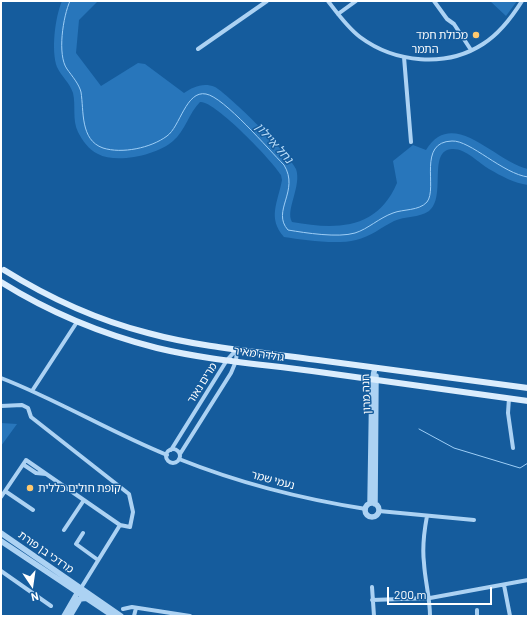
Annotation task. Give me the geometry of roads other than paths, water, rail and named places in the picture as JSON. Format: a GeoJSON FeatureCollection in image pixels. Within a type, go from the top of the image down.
{"type":"FeatureCollection","features":[{"type":"Feature","properties":{"kind":"main road","name":"גולדה מאיר"},"geometry":{"type":"LineString","coordinates":[[2,270],[56,299],[109,321],[161,336],[237,349],[528,388]]}},
{"type":"Feature","properties":{"kind":"main road","name":"גולדה מאיר"},"geometry":{"type":"LineString","coordinates":[[1,282],[36,303],[77,322],[151,346],[227,360],[528,400]]}},
{"type":"Feature","properties":{"kind":"street"},"geometry":{"type":"LineString","coordinates":[[198,49],[267,1]]}},
{"type":"Feature","properties":{"kind":"street","name":"התמר"},"geometry":{"type":"LineString","coordinates":[[328,1],[351,30],[368,43],[387,53],[417,60],[439,59],[471,50],[492,37],[509,19],[522,1]]}},
{"type":"Feature","properties":{"kind":"street"},"geometry":{"type":"LineString","coordinates":[[338,14],[356,1]]}},
{"type":"Feature","properties":{"kind":"street"},"geometry":{"type":"LineString","coordinates":[[434,1],[447,19],[454,24],[471,50]]}},
{"type":"Feature","properties":{"kind":"street"},"geometry":{"type":"LineString","coordinates":[[404,58],[410,142]]}},
{"type":"Feature","properties":{"kind":"street"},"geometry":{"type":"LineString","coordinates":[[32,391],[77,322]]}},
{"type":"Feature","properties":{"kind":"street","name":"מרים נאור"},"geometry":{"type":"LineString","coordinates":[[171,450],[227,360],[237,349]]}},
{"type":"Feature","properties":{"kind":"street","name":"מרים נאור"},"geometry":{"type":"LineString","coordinates":[[180,457],[231,373],[236,361],[237,349]]}},
{"type":"Feature","properties":{"kind":"street","name":"חנה מרון"},"geometry":{"type":"LineString","coordinates":[[373,504],[375,368]]}},
{"type":"Feature","properties":{"kind":"street"},"geometry":{"type":"LineString","coordinates":[[1,378],[32,391],[108,430],[167,455],[168,460],[172,463],[180,457],[177,450],[171,450],[167,455]]}},
{"type":"Feature","properties":{"kind":"street"},"geometry":{"type":"LineString","coordinates":[[509,398],[508,413],[513,448]]}},
{"type":"Feature","properties":{"kind":"street"},"geometry":{"type":"LineString","coordinates":[[1,406],[22,405],[28,408],[31,417],[129,494],[133,512],[130,527],[120,525],[26,460],[1,497]]}},
{"type":"Feature","properties":{"kind":"street","name":"נעמי שמר"},"geometry":{"type":"LineString","coordinates":[[180,457],[204,469],[269,488],[327,502],[366,508]]}},
{"type":"Feature","properties":{"kind":"street"},"geometry":{"type":"LineString","coordinates":[[24,465],[36,473],[46,474]]}},
{"type":"Feature","properties":{"kind":"street"},"geometry":{"type":"LineString","coordinates":[[5,491],[33,510]]}},
{"type":"Feature","properties":{"kind":"street"},"geometry":{"type":"LineString","coordinates":[[64,530],[84,500]]}},
{"type":"Feature","properties":{"kind":"street"},"geometry":{"type":"LineString","coordinates":[[373,504],[378,506],[379,511],[376,515],[371,516],[367,514],[366,508],[373,504]]}},
{"type":"Feature","properties":{"kind":"street"},"geometry":{"type":"LineString","coordinates":[[379,511],[474,520]]}},
{"type":"Feature","properties":{"kind":"street"},"geometry":{"type":"LineString","coordinates":[[426,516],[423,546],[424,564],[430,598],[430,616]]}},
{"type":"Feature","properties":{"kind":"street"},"geometry":{"type":"LineString","coordinates":[[64,616],[120,525]]}},
{"type":"Feature","properties":{"kind":"street","name":"מרדכי בן פורת"},"geometry":{"type":"LineString","coordinates":[[1,533],[79,590]]}},
{"type":"Feature","properties":{"kind":"street"},"geometry":{"type":"LineString","coordinates":[[83,533],[76,544],[98,560]]}},
{"type":"Feature","properties":{"kind":"street"},"geometry":{"type":"LineString","coordinates":[[1,541],[121,616]]}},
{"type":"Feature","properties":{"kind":"street"},"geometry":{"type":"LineString","coordinates":[[1,571],[51,606]]}},
{"type":"Feature","properties":{"kind":"street"},"geometry":{"type":"LineString","coordinates":[[372,600],[430,598],[528,580]]}},
{"type":"Feature","properties":{"kind":"street"},"geometry":{"type":"LineString","coordinates":[[504,585],[510,616]]}},
{"type":"Feature","properties":{"kind":"street"},"geometry":{"type":"LineString","coordinates":[[372,587],[374,616]]}},
{"type":"Feature","properties":{"kind":"street"},"geometry":{"type":"LineString","coordinates":[[79,590],[87,598],[113,616]]}},
{"type":"Feature","properties":{"kind":"street"},"geometry":{"type":"LineString","coordinates":[[70,616],[80,599],[87,598]]}},
{"type":"Feature","properties":{"kind":"street"},"geometry":{"type":"LineString","coordinates":[[134,616],[136,608]]}},
{"type":"Feature","properties":{"kind":"street"},"geometry":{"type":"LineString","coordinates":[[123,609],[136,608],[190,616]]}},
{"type":"Feature","properties":{"kind":"street"},"geometry":{"type":"LineString","coordinates":[[477,610],[477,616]]}},
{"type":"Feature","properties":{"kind":"waterway","name":"נחל איילון"},"geometry":{"type":"LineString","coordinates":[[70,1],[63,25],[62,55],[67,69],[80,89],[84,124],[90,139],[103,148],[111,150],[127,150],[145,147],[167,136],[172,131],[188,103],[193,98],[199,94],[206,94],[214,97],[235,114],[284,165],[288,174],[289,183],[282,215],[288,230],[340,235],[355,233],[393,213],[424,205],[430,195],[430,167],[432,157],[435,149],[441,143],[452,141],[459,142],[508,170],[518,175],[528,177]]}},
{"type":"Feature","properties":{"kind":"waterway"},"geometry":{"type":"LineString","coordinates":[[419,429],[454,448],[520,468],[528,463]]}},
{"type":"Feature","properties":{"kind":"place","name":"מכולת חמד"},"geometry":{"type":"Point","coordinates":[476,35]}},
{"type":"Feature","properties":{"kind":"place","name":"קופת חולים כללית"},"geometry":{"type":"Point","coordinates":[30,488]}}]}
